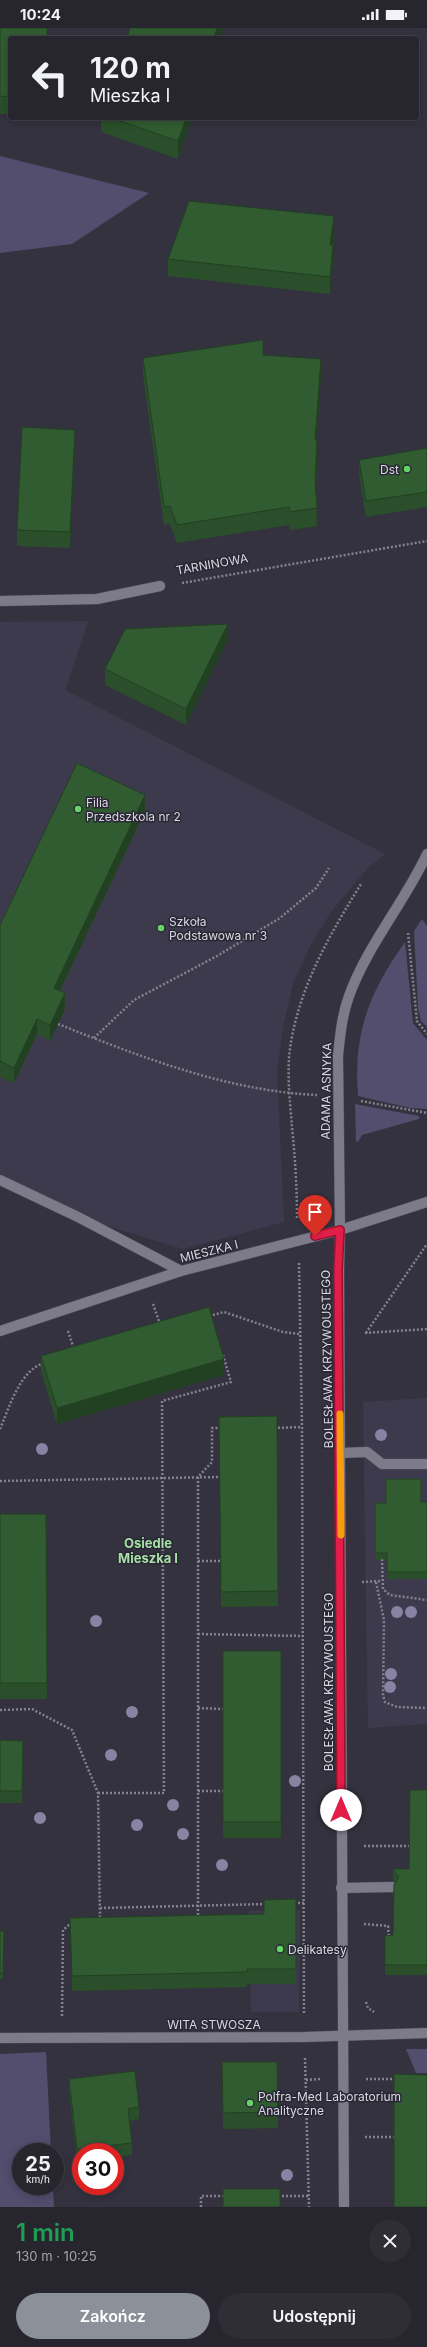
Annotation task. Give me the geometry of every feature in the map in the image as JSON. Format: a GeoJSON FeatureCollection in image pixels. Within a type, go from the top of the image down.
{"type":"FeatureCollection","features":[{"type":"Feature","properties":{"kind":"street"},"geometry":{"type":"LineString","coordinates":[[0,601],[97,599],[160,586]]}},
{"type":"Feature","properties":{"kind":"street","name":"ADAMA ASNYKA"},"geometry":{"type":"LineString","coordinates":[[340,1230],[337,1096],[338,1056],[341,1027],[349,996],[362,967],[427,854]]}},
{"type":"Feature","properties":{"kind":"street"},"geometry":{"type":"LineString","coordinates":[[0,1180],[78,1217],[181,1271]]}},
{"type":"Feature","properties":{"kind":"street","name":"MIESZKA I"},"geometry":{"type":"LineString","coordinates":[[0,1331],[181,1271],[340,1230],[427,1202]]}},
{"type":"Feature","properties":{"kind":"street","name":"BOLESŁAWA KRZYWOUSTEGO"},"geometry":{"type":"LineString","coordinates":[[340,1230],[338,1269],[341,1453],[341,1888],[344,2207]]}},
{"type":"Feature","properties":{"kind":"street"},"geometry":{"type":"LineString","coordinates":[[341,1453],[367,1452],[382,1464],[427,1464]]}},
{"type":"Feature","properties":{"kind":"street"},"geometry":{"type":"LineString","coordinates":[[341,1888],[393,1887]]}},
{"type":"Feature","properties":{"kind":"street","name":"WITA STWOSZA"},"geometry":{"type":"LineString","coordinates":[[0,2038],[342,2036],[427,2033]]}},
{"type":"Feature","properties":{"kind":"path","name":"TARNINOWA"},"geometry":{"type":"LineString","coordinates":[[160,586],[427,541]]}},
{"type":"Feature","properties":{"kind":"path"},"geometry":{"type":"LineString","coordinates":[[94,1038],[134,1000],[217,956],[280,918],[316,888],[329,868]]}},
{"type":"Feature","properties":{"kind":"path"},"geometry":{"type":"LineString","coordinates":[[304,2017],[302,1428],[296,1177],[290,1094],[291,1043],[304,992],[329,935],[361,884]]}},
{"type":"Feature","properties":{"kind":"path"},"geometry":{"type":"LineString","coordinates":[[404,937],[408,931],[417,1021],[427,1034]]}},
{"type":"Feature","properties":{"kind":"path"},"geometry":{"type":"LineString","coordinates":[[58,1024],[126,1051],[238,1086],[290,1094],[337,1096],[427,1113]]}},
{"type":"Feature","properties":{"kind":"path"},"geometry":{"type":"LineString","coordinates":[[366,1333],[427,1244]]}},
{"type":"Feature","properties":{"kind":"path"},"geometry":{"type":"LineString","coordinates":[[151,1296],[162,1329]]}},
{"type":"Feature","properties":{"kind":"path"},"geometry":{"type":"LineString","coordinates":[[204,1317],[224,1312],[283,1332],[300,1334]]}},
{"type":"Feature","properties":{"kind":"path"},"geometry":{"type":"LineString","coordinates":[[211,1315],[213,1323]]}},
{"type":"Feature","properties":{"kind":"path"},"geometry":{"type":"LineString","coordinates":[[68,1328],[76,1354]]}},
{"type":"Feature","properties":{"kind":"path"},"geometry":{"type":"LineString","coordinates":[[359,1334],[427,1329]]}},
{"type":"Feature","properties":{"kind":"path"},"geometry":{"type":"LineString","coordinates":[[98,1793],[164,1793],[162,1402],[231,1382],[222,1352]]}},
{"type":"Feature","properties":{"kind":"path"},"geometry":{"type":"LineString","coordinates":[[0,1428],[21,1383],[36,1365],[49,1361]]}},
{"type":"Feature","properties":{"kind":"path"},"geometry":{"type":"LineString","coordinates":[[198,1924],[198,1477],[212,1462],[212,1428],[227,1428]]}},
{"type":"Feature","properties":{"kind":"path"},"geometry":{"type":"LineString","coordinates":[[272,1428],[302,1428]]}},
{"type":"Feature","properties":{"kind":"path"},"geometry":{"type":"LineString","coordinates":[[0,1481],[198,1477],[220,1478]]}},
{"type":"Feature","properties":{"kind":"path"},"geometry":{"type":"LineString","coordinates":[[382,1560],[381,1582],[383,1589],[390,1594],[427,1600]]}},
{"type":"Feature","properties":{"kind":"path"},"geometry":{"type":"LineString","coordinates":[[198,1561],[220,1561]]}},
{"type":"Feature","properties":{"kind":"path"},"geometry":{"type":"LineString","coordinates":[[359,1590],[359,1582],[381,1582]]}},
{"type":"Feature","properties":{"kind":"path"},"geometry":{"type":"LineString","coordinates":[[376,1582],[384,1620],[383,1695],[385,1702],[397,1707],[427,1708]]}},
{"type":"Feature","properties":{"kind":"path"},"geometry":{"type":"LineString","coordinates":[[198,1634],[303,1636]]}},
{"type":"Feature","properties":{"kind":"path"},"geometry":{"type":"LineString","coordinates":[[198,1708],[223,1709]]}},
{"type":"Feature","properties":{"kind":"path"},"geometry":{"type":"LineString","coordinates":[[0,1710],[32,1709],[72,1730],[98,1793],[100,1925]]}},
{"type":"Feature","properties":{"kind":"path"},"geometry":{"type":"LineString","coordinates":[[198,1791],[223,1791]]}},
{"type":"Feature","properties":{"kind":"path"},"geometry":{"type":"LineString","coordinates":[[362,1839],[362,1931]]}},
{"type":"Feature","properties":{"kind":"path"},"geometry":{"type":"LineString","coordinates":[[362,1846],[410,1846]]}},
{"type":"Feature","properties":{"kind":"path"},"geometry":{"type":"LineString","coordinates":[[289,1904],[304,1903]]}},
{"type":"Feature","properties":{"kind":"path"},"geometry":{"type":"LineString","coordinates":[[100,1908],[274,1904]]}},
{"type":"Feature","properties":{"kind":"path"},"geometry":{"type":"LineString","coordinates":[[362,1924],[388,1926],[389,1946]]}},
{"type":"Feature","properties":{"kind":"path"},"geometry":{"type":"LineString","coordinates":[[62,2019],[63,1930],[69,1925],[77,1925]]}},
{"type":"Feature","properties":{"kind":"path"},"geometry":{"type":"LineString","coordinates":[[364,1996],[368,2008],[380,2015]]}},
{"type":"Feature","properties":{"kind":"path"},"geometry":{"type":"LineString","coordinates":[[305,2056],[309,2207]]}},
{"type":"Feature","properties":{"kind":"path"},"geometry":{"type":"LineString","coordinates":[[364,2137],[394,2137]]}},
{"type":"Feature","properties":{"kind":"path"},"geometry":{"type":"LineString","coordinates":[[201,2207],[201,2196],[232,2196]]}},
{"type":"Feature","properties":{"kind":"path"},"geometry":{"type":"LineString","coordinates":[[270,2196],[309,2196]]}},
{"type":"Feature","properties":{"kind":"shaded area"},"geometry":{"type":"Polygon","coordinates":[[[0,156],[149,193],[72,244],[0,253],[0,156]]]}},
{"type":"Feature","properties":{"kind":"shaded area","name":"Szkoła Podstawowa nr 3"},"geometry":{"type":"Polygon","coordinates":[[[88,621],[65,690],[385,854],[368,868],[333,909],[310,946],[293,984],[283,1027],[277,1072],[284,1222],[183,1249],[78,1217],[0,1180],[0,622],[88,621]]]}},
{"type":"Feature","properties":{"kind":"shaded area"},"geometry":{"type":"Polygon","coordinates":[[[422,919],[427,926],[427,1027],[421,1021],[418,1008],[414,931],[422,919]]]}},
{"type":"Feature","properties":{"kind":"shaded area"},"geometry":{"type":"Polygon","coordinates":[[[405,942],[413,1023],[427,1040],[427,1109],[410,1108],[358,1096],[358,1053],[366,1014],[382,979],[405,942]]]}},
{"type":"Feature","properties":{"kind":"shaded area"},"geometry":{"type":"Polygon","coordinates":[[[355,1104],[419,1116],[419,1119],[362,1135],[358,1142],[356,1141],[355,1104]]]}},
{"type":"Feature","properties":{"kind":"shaded area"},"geometry":{"type":"Polygon","coordinates":[[[427,1398],[427,1724],[368,1728],[363,1402],[427,1398]]]}},
{"type":"Feature","properties":{"kind":"shaded area"},"geometry":{"type":"Polygon","coordinates":[[[300,1910],[299,2012],[251,2012],[249,1911],[300,1910]]]}},
{"type":"Feature","properties":{"kind":"shaded area"},"geometry":{"type":"Polygon","coordinates":[[[406,2049],[427,2049],[427,2073],[416,2073],[406,2049]]]}},
{"type":"Feature","properties":{"kind":"shaded area"},"geometry":{"type":"Polygon","coordinates":[[[46,2052],[51,2143],[12,2143],[12,2195],[53,2195],[54,2207],[0,2207],[0,2054],[46,2052]]]}},
{"type":"Feature","properties":{"kind":"building"},"geometry":{"type":"Polygon","coordinates":[[[0,28],[47,28],[47,36],[8,36],[8,97],[0,96],[0,28]]]}},
{"type":"Feature","properties":{"kind":"building"},"geometry":{"type":"Polygon","coordinates":[[[130,28],[217,28],[215,36],[128,36],[130,28]]]}},
{"type":"Feature","properties":{"kind":"building"},"geometry":{"type":"Polygon","coordinates":[[[118,120],[185,120],[178,141],[118,120]]]}},
{"type":"Feature","properties":{"kind":"building"},"geometry":{"type":"Polygon","coordinates":[[[189,201],[334,216],[330,245],[333,245],[330,277],[168,259],[189,201]]]}},
{"type":"Feature","properties":{"kind":"building"},"geometry":{"type":"Polygon","coordinates":[[[263,340],[263,355],[321,359],[315,440],[317,440],[315,480],[317,508],[290,512],[289,507],[177,525],[170,506],[164,507],[143,358],[263,340]]]}},
{"type":"Feature","properties":{"kind":"building"},"geometry":{"type":"Polygon","coordinates":[[[22,427],[75,430],[70,532],[17,530],[22,427]]]}},
{"type":"Feature","properties":{"kind":"building"},"geometry":{"type":"Polygon","coordinates":[[[427,448],[427,492],[366,501],[359,460],[427,448]]]}},
{"type":"Feature","properties":{"kind":"building"},"geometry":{"type":"Polygon","coordinates":[[[228,624],[186,709],[105,669],[125,629],[228,624]]]}},
{"type":"Feature","properties":{"kind":"building"},"geometry":{"type":"Polygon","coordinates":[[[77,763],[145,795],[54,988],[65,993],[50,1025],[37,1019],[14,1068],[0,1061],[0,925],[77,763]]]}},
{"type":"Feature","properties":{"kind":"building"},"geometry":{"type":"Polygon","coordinates":[[[209,1307],[224,1359],[57,1408],[41,1356],[209,1307]]]}},
{"type":"Feature","properties":{"kind":"building"},"geometry":{"type":"Polygon","coordinates":[[[277,1416],[278,1591],[221,1592],[219,1417],[277,1416]]]}},
{"type":"Feature","properties":{"kind":"building"},"geometry":{"type":"Polygon","coordinates":[[[386,1479],[421,1479],[421,1502],[427,1502],[427,1572],[387,1572],[387,1553],[375,1553],[375,1503],[386,1503],[386,1479]]]}},
{"type":"Feature","properties":{"kind":"building"},"geometry":{"type":"Polygon","coordinates":[[[0,1514],[46,1514],[47,1683],[0,1683],[0,1514]]]}},
{"type":"Feature","properties":{"kind":"building"},"geometry":{"type":"Polygon","coordinates":[[[223,1651],[281,1651],[281,1822],[223,1822],[223,1651]]]}},
{"type":"Feature","properties":{"kind":"building"},"geometry":{"type":"Polygon","coordinates":[[[0,1740],[23,1741],[22,1791],[0,1791],[0,1740]]]}},
{"type":"Feature","properties":{"kind":"building"},"geometry":{"type":"Polygon","coordinates":[[[410,1790],[427,1790],[427,1965],[385,1965],[385,1936],[393,1935],[394,1884],[399,1877],[393,1869],[409,1869],[410,1790]]]}},
{"type":"Feature","properties":{"kind":"building"},"geometry":{"type":"Polygon","coordinates":[[[296,1899],[296,1969],[247,1969],[247,1972],[72,1976],[70,1918],[264,1914],[264,1900],[296,1899]]]}},
{"type":"Feature","properties":{"kind":"building"},"geometry":{"type":"Polygon","coordinates":[[[0,1931],[4,1931],[3,1973],[0,1973],[0,1931]]]}},
{"type":"Feature","properties":{"kind":"building","name":"Polfra-Med Laboratorium Analityczne"},"geometry":{"type":"Polygon","coordinates":[[[222,2062],[277,2062],[278,2112],[223,2113],[222,2062]]]}},
{"type":"Feature","properties":{"kind":"building"},"geometry":{"type":"Polygon","coordinates":[[[135,2071],[139,2107],[128,2109],[132,2143],[76,2143],[69,2079],[135,2071]]]}},
{"type":"Feature","properties":{"kind":"building"},"geometry":{"type":"Polygon","coordinates":[[[394,2074],[427,2075],[427,2207],[394,2207],[394,2074]]]}},
{"type":"Feature","properties":{"kind":"building"},"geometry":{"type":"Polygon","coordinates":[[[223,2189],[280,2189],[280,2207],[223,2207],[223,2189]]]}},
{"type":"Feature","properties":{"kind":"slow traffic"},"geometry":{"type":"LineString","coordinates":[[340,1414],[341,1535]]}},
{"type":"Feature","properties":{"kind":"place","name":"Dst"},"geometry":{"type":"Point","coordinates":[407,469]}},
{"type":"Feature","properties":{"kind":"place","name":"Filia Przedszkola nr 2"},"geometry":{"type":"Point","coordinates":[78,809]}},
{"type":"Feature","properties":{"kind":"place","name":"Szkoła Podstawowa nr 3"},"geometry":{"type":"Point","coordinates":[161,928]}},
{"type":"Feature","properties":{"kind":"place","name":"Delikatesy"},"geometry":{"type":"Point","coordinates":[280,1949]}},
{"type":"Feature","properties":{"kind":"place","name":"Polfra-Med Laboratorium Analityczne"},"geometry":{"type":"Point","coordinates":[250,2103]}},
{"type":"Feature","properties":{"kind":"district","name":"Osiedle Mieszka I"},"geometry":{"type":"Point","coordinates":[148,1550]}},
{"type":"Feature","properties":{"kind":"route"},"geometry":{"type":"LineString","coordinates":[[315,1236],[340,1230],[338,1269],[341,1453],[341,1810]]}}]}
